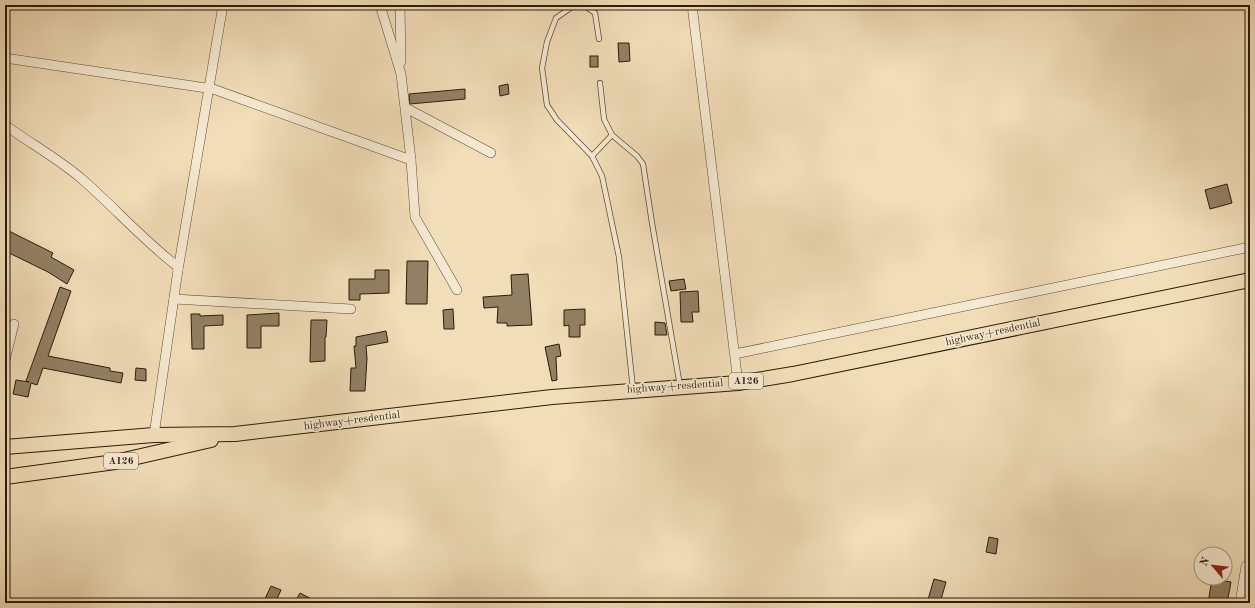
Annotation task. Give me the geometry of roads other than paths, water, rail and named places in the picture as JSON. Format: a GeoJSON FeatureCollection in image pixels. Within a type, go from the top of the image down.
{"type":"FeatureCollection","features":[{"type":"Feature","properties":{"kind":"highway","name":"highway+resdential"},"geometry":{"type":"LineString","coordinates":[[235,434],[552,398],[633,390],[738,383],[793,374],[1250,280]]}},
{"type":"Feature","properties":{"kind":"highway","name":"A126"},"geometry":{"type":"LineString","coordinates":[[5,448],[154,435],[235,434]]}},
{"type":"Feature","properties":{"kind":"highway","name":"A126"},"geometry":{"type":"LineString","coordinates":[[5,477],[115,462],[235,434]]}},
{"type":"Feature","properties":{"kind":"street"},"geometry":{"type":"LineString","coordinates":[[154,435],[178,270],[223,5]]}},
{"type":"Feature","properties":{"kind":"street"},"geometry":{"type":"LineString","coordinates":[[380,5],[401,74]]}},
{"type":"Feature","properties":{"kind":"street"},"geometry":{"type":"LineString","coordinates":[[400,5],[401,74],[411,160],[414,217],[457,290]]}},
{"type":"Feature","properties":{"kind":"street"},"geometry":{"type":"LineString","coordinates":[[692,5],[738,383]]}},
{"type":"Feature","properties":{"kind":"street"},"geometry":{"type":"LineString","coordinates":[[5,58],[209,89],[411,160]]}},
{"type":"Feature","properties":{"kind":"street"},"geometry":{"type":"LineString","coordinates":[[406,108],[491,153]]}},
{"type":"Feature","properties":{"kind":"street"},"geometry":{"type":"LineString","coordinates":[[5,126],[64,165],[83,180],[152,245],[177,266],[178,270]]}},
{"type":"Feature","properties":{"kind":"street"},"geometry":{"type":"LineString","coordinates":[[735,354],[1250,247]]}},
{"type":"Feature","properties":{"kind":"street"},"geometry":{"type":"LineString","coordinates":[[174,298],[351,309]]}},
{"type":"Feature","properties":{"kind":"street"},"geometry":{"type":"LineString","coordinates":[[5,360],[14,324]]}},
{"type":"Feature","properties":{"kind":"street"},"geometry":{"type":"LineString","coordinates":[[1240,603],[1246,566],[1250,567]]}},
{"type":"Feature","properties":{"kind":"lane"},"geometry":{"type":"LineString","coordinates":[[599,39],[595,13],[585,6],[572,7],[556,18],[547,42],[542,68],[547,105],[557,120],[592,156],[602,176],[619,257],[633,390]]}},
{"type":"Feature","properties":{"kind":"lane"},"geometry":{"type":"LineString","coordinates":[[600,83],[604,119],[612,135],[637,156],[644,164],[652,223],[681,388]]}},
{"type":"Feature","properties":{"kind":"lane"},"geometry":{"type":"LineString","coordinates":[[592,156],[612,135]]}}]}
